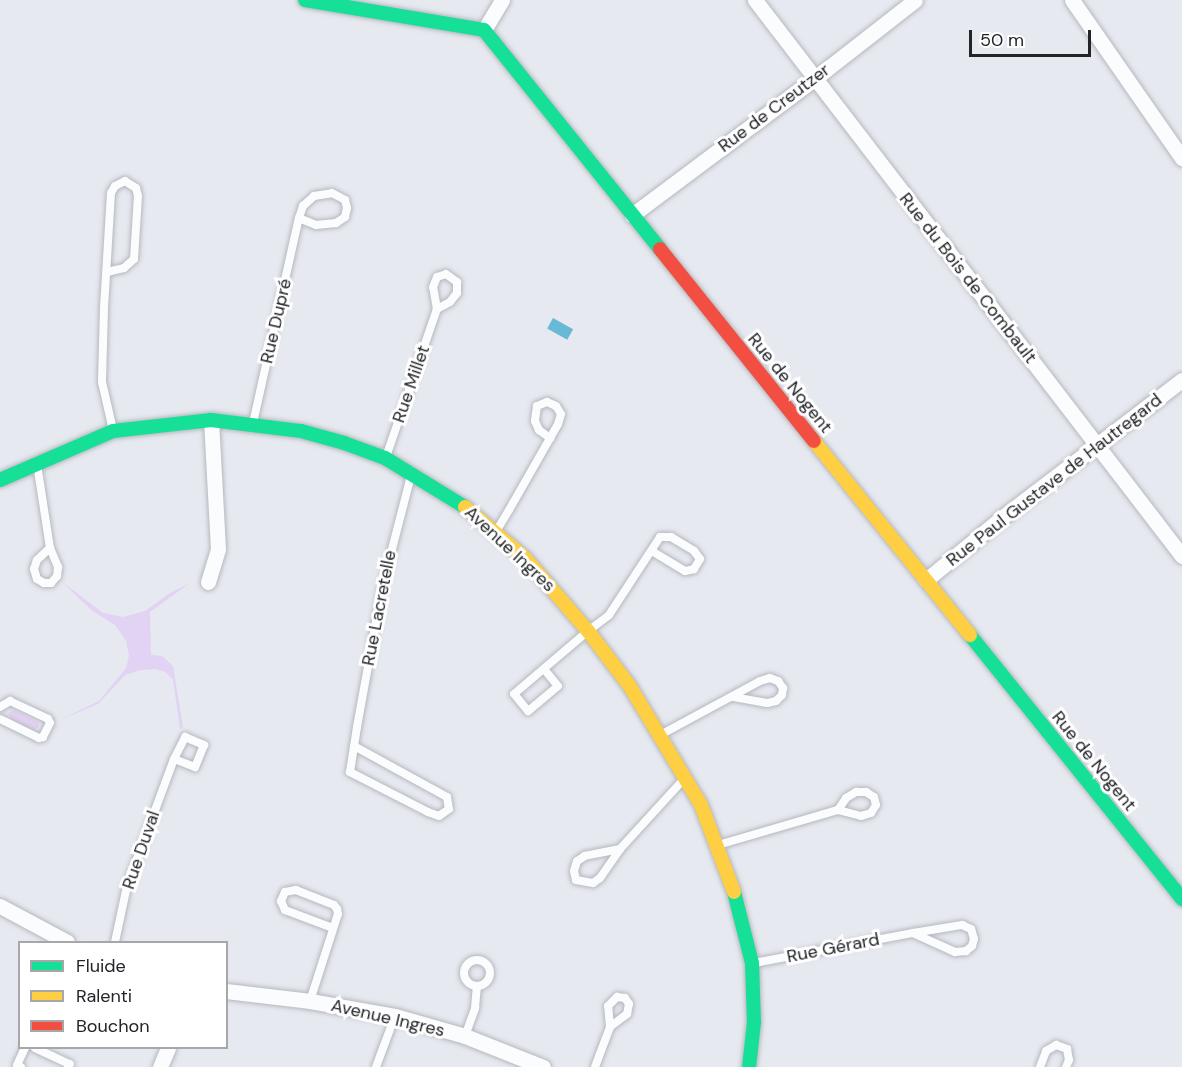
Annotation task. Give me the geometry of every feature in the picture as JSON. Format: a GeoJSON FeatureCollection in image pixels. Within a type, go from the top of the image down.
{"type":"FeatureCollection","features":[{"type":"Feature","properties":{"kind":"street"},"geometry":{"type":"LineString","coordinates":[[305,0],[484,30],[502,0]]}},
{"type":"Feature","properties":{"kind":"street","name":"Rue du Bois de Combault"},"geometry":{"type":"LineString","coordinates":[[755,0],[1182,556]]}},
{"type":"Feature","properties":{"kind":"street","name":"Rue de Creutzer"},"geometry":{"type":"LineString","coordinates":[[632,215],[814,79],[915,0]]}},
{"type":"Feature","properties":{"kind":"street"},"geometry":{"type":"LineString","coordinates":[[1072,0],[1182,159]]}},
{"type":"Feature","properties":{"kind":"street","name":"Rue de Nogent"},"geometry":{"type":"LineString","coordinates":[[484,30],[1182,899]]}},
{"type":"Feature","properties":{"kind":"street","name":"Rue Paul Gustave de Hautregard"},"geometry":{"type":"LineString","coordinates":[[926,580],[1182,380]]}},
{"type":"Feature","properties":{"kind":"street"},"geometry":{"type":"LineString","coordinates":[[208,582],[218,549],[211,420]]}},
{"type":"Feature","properties":{"kind":"street","name":"Avenue Ingres"},"geometry":{"type":"LineString","coordinates":[[0,480],[37,462],[113,432],[166,423],[211,420],[252,423],[323,437],[385,458],[457,500],[497,532],[543,577],[588,631],[629,685],[686,777],[718,845],[740,906],[753,963],[754,1022],[749,1067]]}},
{"type":"Feature","properties":{"kind":"street"},"geometry":{"type":"LineString","coordinates":[[0,906],[65,941]]}},
{"type":"Feature","properties":{"kind":"street","name":"Avenue Ingres"},"geometry":{"type":"LineString","coordinates":[[228,991],[310,1001],[395,1016],[465,1036],[533,1065]]}},
{"type":"Feature","properties":{"kind":"street"},"geometry":{"type":"LineString","coordinates":[[160,1067],[167,1049]]}},
{"type":"Feature","properties":{"kind":"lane"},"geometry":{"type":"LineString","coordinates":[[107,272],[124,268],[134,259],[138,196],[136,188],[125,181],[115,186],[111,193],[107,272],[102,382],[113,432]]}},
{"type":"Feature","properties":{"kind":"lane","name":"Rue Dupré"},"geometry":{"type":"LineString","coordinates":[[252,423],[299,219],[303,206],[314,196],[332,193],[345,200],[347,208],[345,217],[336,223],[316,225],[299,219]]}},
{"type":"Feature","properties":{"kind":"lane","name":"Rue Millet"},"geometry":{"type":"LineString","coordinates":[[385,458],[436,309],[433,287],[437,277],[446,274],[457,282],[457,293],[450,302],[436,309]]}},
{"type":"Feature","properties":{"kind":"lane"},"geometry":{"type":"LineString","coordinates":[[497,532],[550,438],[561,414],[556,406],[547,402],[537,406],[535,421],[539,430],[550,438]]}},
{"type":"Feature","properties":{"kind":"lane"},"geometry":{"type":"LineString","coordinates":[[37,462],[50,548]]}},
{"type":"Feature","properties":{"kind":"lane","name":"Rue Lacretelle"},"geometry":{"type":"LineString","coordinates":[[354,746],[447,797],[449,809],[439,816],[428,812],[350,772],[354,746],[383,584],[405,489],[412,472]]}},
{"type":"Feature","properties":{"kind":"lane"},"geometry":{"type":"LineString","coordinates":[[544,669],[558,686],[528,711],[514,694],[588,631],[609,615],[660,537],[671,537],[694,551],[699,560],[694,569],[685,570],[652,551]]}},
{"type":"Feature","properties":{"kind":"lane"},"geometry":{"type":"LineString","coordinates":[[661,734],[760,681],[770,678],[778,681],[783,688],[782,695],[776,701],[767,703],[732,697]]}},
{"type":"Feature","properties":{"kind":"lane"},"geometry":{"type":"LineString","coordinates":[[0,707],[10,701],[48,719],[50,723],[43,737],[39,738],[0,719]]}},
{"type":"Feature","properties":{"kind":"lane","name":"Rue Duval"},"geometry":{"type":"LineString","coordinates":[[115,941],[127,886],[174,759]]}},
{"type":"Feature","properties":{"kind":"lane"},"geometry":{"type":"LineString","coordinates":[[620,849],[585,856],[577,861],[574,871],[576,880],[593,883],[600,878],[620,849],[686,777]]}},
{"type":"Feature","properties":{"kind":"lane"},"geometry":{"type":"LineString","coordinates":[[718,845],[838,810],[861,816],[871,813],[876,805],[874,797],[866,792],[856,792],[846,798],[838,810]]}},
{"type":"Feature","properties":{"kind":"lane"},"geometry":{"type":"LineString","coordinates":[[310,1001],[338,914],[334,905],[296,890],[285,892],[281,901],[285,910],[333,928]]}},
{"type":"Feature","properties":{"kind":"lane","name":"Rue Gérard"},"geometry":{"type":"LineString","coordinates":[[753,963],[913,933],[962,925],[971,929],[974,939],[972,946],[966,951],[955,952],[913,933]]}},
{"type":"Feature","properties":{"kind":"lane"},"geometry":{"type":"LineString","coordinates":[[465,1036],[475,1008],[477,987]]}},
{"type":"Feature","properties":{"kind":"lane"},"geometry":{"type":"LineString","coordinates":[[376,1067],[395,1016]]}},
{"type":"Feature","properties":{"kind":"lane"},"geometry":{"type":"LineString","coordinates":[[595,1067],[610,1027]]}},
{"type":"Feature","properties":{"kind":"lane"},"geometry":{"type":"LineString","coordinates":[[1040,1067],[1046,1051],[1056,1045],[1067,1049],[1069,1060],[1066,1067]]}},
{"type":"Feature","properties":{"kind":"lane"},"geometry":{"type":"LineString","coordinates":[[21,1067],[17,1065],[24,1049]]}},
{"type":"Feature","properties":{"kind":"lane"},"geometry":{"type":"LineString","coordinates":[[38,1049],[70,1064],[68,1067]]}},
{"type":"Feature","properties":{"kind":"shaded area"},"geometry":{"type":"Polygon","coordinates":[[[61,581],[103,613],[123,617],[145,611],[170,593],[190,583],[150,612],[151,655],[162,656],[173,666],[183,727],[180,729],[173,679],[165,672],[156,669],[141,670],[125,675],[98,704],[62,719],[99,701],[126,668],[129,656],[126,641],[116,626],[90,609],[61,581]]]}},
{"type":"Feature","properties":{"kind":"shaded area"},"geometry":{"type":"Polygon","coordinates":[[[14,710],[38,722],[39,727],[33,730],[11,719],[8,713],[14,710]]]}},
{"type":"Feature","properties":{"kind":"water"},"geometry":{"type":"Polygon","coordinates":[[[553,318],[573,329],[567,340],[547,328],[553,318]]]}},
{"type":"Feature","properties":{"kind":"traffic: fast"},"geometry":{"type":"LineString","coordinates":[[305,0],[484,30],[660,249]]}},
{"type":"Feature","properties":{"kind":"traffic: fast"},"geometry":{"type":"LineString","coordinates":[[0,480],[113,431],[211,420],[301,431],[344,443],[385,458],[465,507]]}},
{"type":"Feature","properties":{"kind":"traffic: fast"},"geometry":{"type":"LineString","coordinates":[[970,635],[1182,899]]}},
{"type":"Feature","properties":{"kind":"traffic: fast"},"geometry":{"type":"LineString","coordinates":[[734,892],[752,963],[754,1022],[749,1067]]}},
{"type":"Feature","properties":{"kind":"traffic: slow"},"geometry":{"type":"LineString","coordinates":[[814,441],[970,635]]}},
{"type":"Feature","properties":{"kind":"traffic: slow"},"geometry":{"type":"LineString","coordinates":[[465,507],[526,559],[588,631],[629,685],[701,805],[734,892]]}},
{"type":"Feature","properties":{"kind":"traffic: jam"},"geometry":{"type":"LineString","coordinates":[[660,249],[814,441]]}}]}
